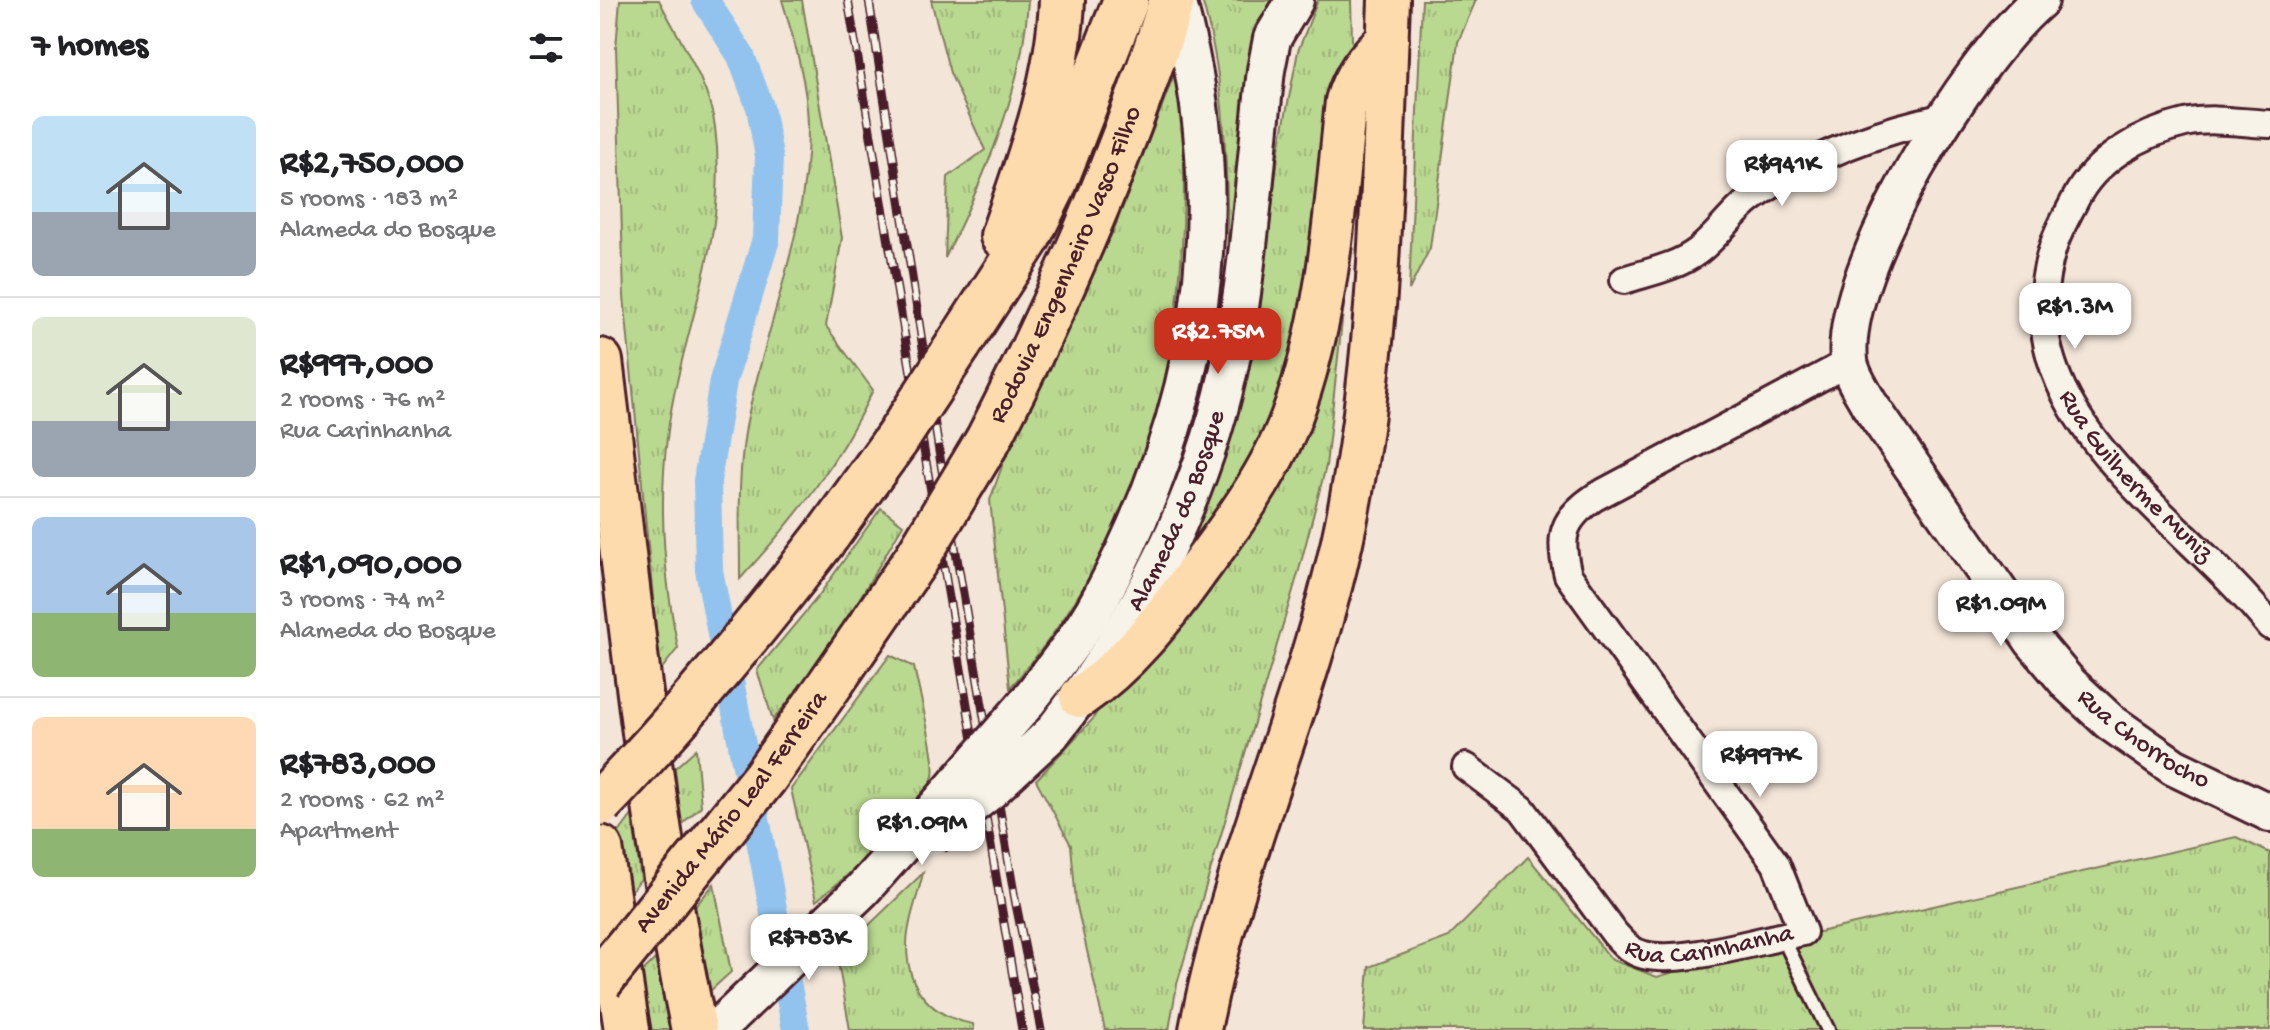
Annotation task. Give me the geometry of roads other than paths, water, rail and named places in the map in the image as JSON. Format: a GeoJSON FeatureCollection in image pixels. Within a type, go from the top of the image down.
{"type":"FeatureCollection","features":[{"type":"Feature","properties":{"kind":"highway"},"geometry":{"type":"LineString","coordinates":[[962,340],[1034,142],[1051,73],[1062,0]]}},
{"type":"Feature","properties":{"kind":"highway","name":"Rodovia Engenheiro Vasco Filho"},"geometry":{"type":"LineString","coordinates":[[600,803],[666,735],[751,635],[896,440],[962,340],[1027,239],[1096,80],[1126,0]]}},
{"type":"Feature","properties":{"kind":"highway","name":"Rodovia Engenheiro Vasco Filho"},"geometry":{"type":"LineString","coordinates":[[833,680],[917,558],[988,440],[1070,272],[1119,155],[1175,0]]}},
{"type":"Feature","properties":{"kind":"highway"},"geometry":{"type":"LineString","coordinates":[[600,361],[657,821],[672,923],[694,1030]]}},
{"type":"Feature","properties":{"kind":"highway","name":"Avenida Mário Leal Ferreira"},"geometry":{"type":"LineString","coordinates":[[600,981],[765,777],[833,680]]}},
{"type":"Feature","properties":{"kind":"highway"},"geometry":{"type":"LineString","coordinates":[[600,848],[627,1030]]}},
{"type":"Feature","properties":{"kind":"main road"},"geometry":{"type":"LineString","coordinates":[[1200,1030],[1225,920],[1314,643],[1344,527],[1359,449],[1377,296],[1389,0]]}},
{"type":"Feature","properties":{"kind":"main road"},"geometry":{"type":"LineString","coordinates":[[1080,697],[1103,681],[1163,619],[1244,504],[1290,420],[1317,339],[1350,88],[1372,53],[1388,39]]}},
{"type":"Feature","properties":{"kind":"street"},"geometry":{"type":"LineString","coordinates":[[936,820],[1025,705],[1097,604],[1147,502],[1175,425],[1194,347],[1203,275],[1206,184],[1199,99],[1175,0]]}},
{"type":"Feature","properties":{"kind":"street","name":"Alameda do Bosque"},"geometry":{"type":"LineString","coordinates":[[716,1030],[936,820],[990,791],[1051,734],[1080,697],[1128,622],[1158,564],[1215,423],[1232,356],[1247,271],[1266,70],[1272,39],[1295,0]]}},
{"type":"Feature","properties":{"kind":"street"},"geometry":{"type":"LineString","coordinates":[[1849,362],[1850,319],[1862,276],[1946,117],[1995,45],[2040,0]]}},
{"type":"Feature","properties":{"kind":"street"},"geometry":{"type":"LineString","coordinates":[[1624,280],[1676,264],[1698,251],[1764,190],[1860,138],[1946,117]]}},
{"type":"Feature","properties":{"kind":"street","name":"Rua Guilherme Muniz"},"geometry":{"type":"LineString","coordinates":[[2270,124],[2186,123],[2147,137],[2109,157],[2083,183],[2054,243],[2044,292],[2047,342],[2068,405],[2094,443],[2270,626]]}},
{"type":"Feature","properties":{"kind":"street","name":"Rua Chorrocho"},"geometry":{"type":"LineString","coordinates":[[1849,362],[1869,404],[2033,641],[2069,684],[2110,722],[2174,767],[2270,813]]}},
{"type":"Feature","properties":{"kind":"street","name":"Rua Carinhanha"},"geometry":{"type":"LineString","coordinates":[[1466,767],[1522,809],[1615,934],[1634,951],[1673,958],[1803,932],[1776,864],[1568,575],[1562,540],[1574,511],[1595,497],[1849,362]]}},
{"type":"Feature","properties":{"kind":"lane"},"geometry":{"type":"LineString","coordinates":[[1782,935],[1828,1030]]}},
{"type":"Feature","properties":{"kind":"waterway"},"geometry":{"type":"LineString","coordinates":[[705,0],[741,56],[760,107],[769,156],[766,239],[723,381],[707,481],[709,570],[796,1030]]}},
{"type":"Feature","properties":{"kind":"railway"},"geometry":{"type":"LineString","coordinates":[[848,0],[1022,1030]]}},
{"type":"Feature","properties":{"kind":"railway"},"geometry":{"type":"LineString","coordinates":[[869,0],[941,464],[1015,899],[1041,1030]]}}]}
